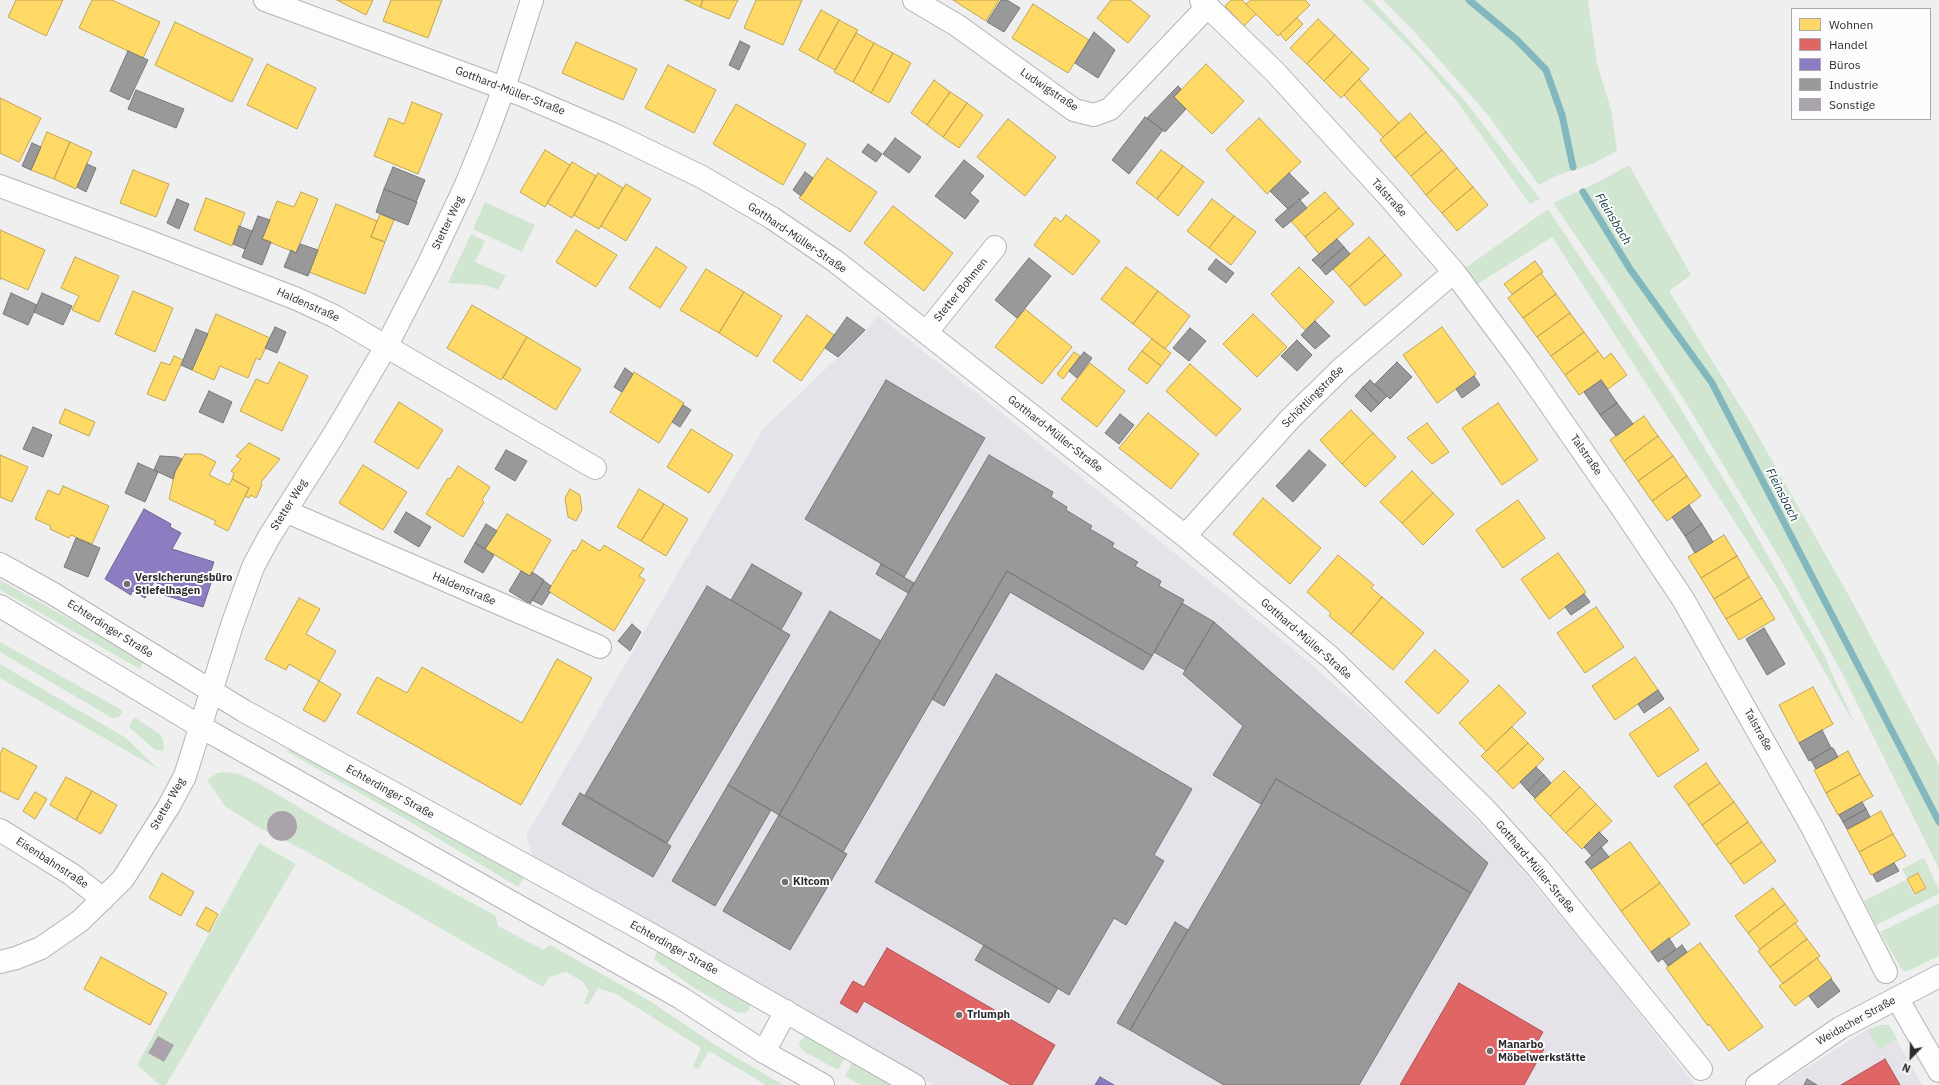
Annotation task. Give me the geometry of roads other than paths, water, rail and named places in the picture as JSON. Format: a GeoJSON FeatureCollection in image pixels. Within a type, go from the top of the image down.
{"type":"FeatureCollection","features":[{"type":"Feature","properties":{"kind":"street","name":"Gotthard-Müller-Straße"},"geometry":{"type":"LineString","coordinates":[[265,0],[563,111],[702,177],[772,218],[835,261],[1185,536],[1330,657],[1485,809],[1538,868],[1701,1069]]}},
{"type":"Feature","properties":{"kind":"street","name":"Stetter Weg"},"geometry":{"type":"LineString","coordinates":[[0,962],[28,953],[61,935],[104,899],[123,879],[169,806],[185,776],[239,605],[254,567],[285,511],[333,436],[386,345],[465,187],[504,88],[532,0]]}},
{"type":"Feature","properties":{"kind":"street","name":"Ludwigstraße"},"geometry":{"type":"LineString","coordinates":[[914,0],[970,34],[1074,110],[1094,115],[1110,109],[1204,3]]}},
{"type":"Feature","properties":{"kind":"street","name":"Talstraße"},"geometry":{"type":"LineString","coordinates":[[1204,3],[1275,72],[1454,272],[1547,399],[1683,599],[1812,827],[1886,972]]}},
{"type":"Feature","properties":{"kind":"street","name":"Haldenstraße"},"geometry":{"type":"LineString","coordinates":[[0,186],[148,240],[297,299],[334,316],[595,468]]}},
{"type":"Feature","properties":{"kind":"street","name":"Stetter Bohmen"},"geometry":{"type":"LineString","coordinates":[[926,333],[995,247]]}},
{"type":"Feature","properties":{"kind":"street","name":"Schöttlingstraße"},"geometry":{"type":"LineString","coordinates":[[1185,536],[1290,419],[1354,358],[1454,272]]}},
{"type":"Feature","properties":{"kind":"street","name":"Haldenstraße"},"geometry":{"type":"LineString","coordinates":[[285,511],[600,647]]}},
{"type":"Feature","properties":{"kind":"street","name":"Echterdinger Straße"},"geometry":{"type":"LineString","coordinates":[[0,564],[52,593],[303,744],[643,930],[914,1085]]}},
{"type":"Feature","properties":{"kind":"street"},"geometry":{"type":"LineString","coordinates":[[0,606],[201,727],[675,994],[764,1052],[823,1085]]}},
{"type":"Feature","properties":{"kind":"street","name":"Eisenbahnstraße"},"geometry":{"type":"LineString","coordinates":[[0,830],[70,874],[104,899]]}},
{"type":"Feature","properties":{"kind":"street","name":"Weidacher Straße"},"geometry":{"type":"LineString","coordinates":[[1757,1085],[1840,1028],[1939,976]]}},
{"type":"Feature","properties":{"kind":"street"},"geometry":{"type":"LineString","coordinates":[[1897,998],[1939,1071]]}},
{"type":"Feature","properties":{"kind":"street"},"geometry":{"type":"LineString","coordinates":[[764,1052],[786,1011]]}},
{"type":"Feature","properties":{"kind":"waterway","name":"Fleinsbach"},"geometry":{"type":"LineString","coordinates":[[1469,0],[1517,40],[1546,70],[1562,115],[1573,167]]}},
{"type":"Feature","properties":{"kind":"waterway","name":"Fleinsbach"},"geometry":{"type":"LineString","coordinates":[[1583,192],[1630,269],[1712,383],[1939,822]]}},
{"type":"Feature","properties":{"kind":"place","name":"Versicherungsbüro Stiefelhagen"},"geometry":{"type":"Point","coordinates":[127,584]}},
{"type":"Feature","properties":{"kind":"place","name":"Kitcom"},"geometry":{"type":"Point","coordinates":[785,882]}},
{"type":"Feature","properties":{"kind":"place","name":"Triumph"},"geometry":{"type":"Point","coordinates":[959,1015]}},
{"type":"Feature","properties":{"kind":"place","name":"Manarbo Möbelwerkstätte"},"geometry":{"type":"Point","coordinates":[1490,1051]}}]}
